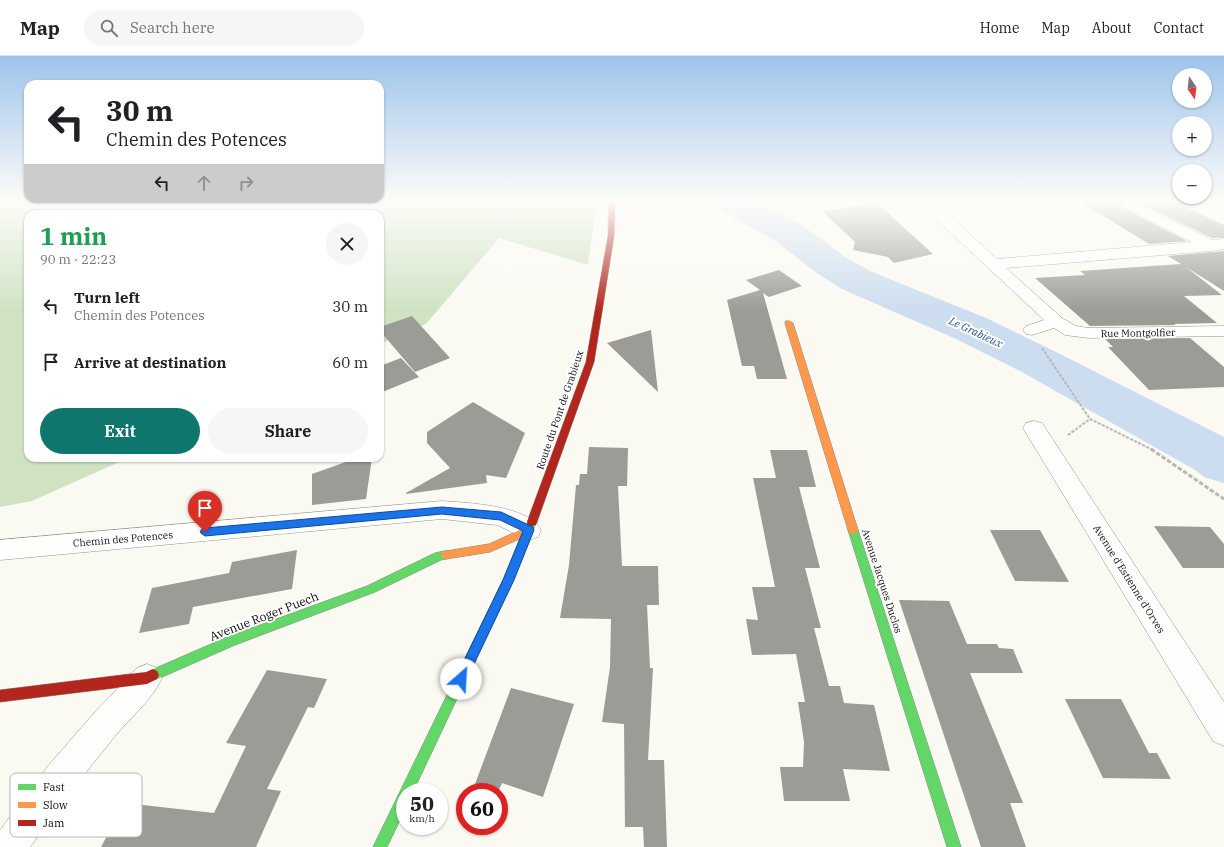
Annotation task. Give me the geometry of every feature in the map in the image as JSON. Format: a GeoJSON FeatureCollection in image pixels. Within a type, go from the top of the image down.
{"type":"FeatureCollection","features":[{"type":"Feature","properties":{"kind":"street","name":"Route du Pont de Grabieux"},"geometry":{"type":"LineString","coordinates":[[410,783],[508,580],[529,530],[590,362],[611,238]]}},
{"type":"Feature","properties":{"kind":"street","name":"Rue Montgolfier"},"geometry":{"type":"LineString","coordinates":[[964,238],[1056,322],[1071,330],[1089,333],[1224,330]]}},
{"type":"Feature","properties":{"kind":"street"},"geometry":{"type":"LineString","coordinates":[[1199,238],[1220,248]]}},
{"type":"Feature","properties":{"kind":"street"},"geometry":{"type":"LineString","coordinates":[[994,264],[1220,248]]}},
{"type":"Feature","properties":{"kind":"street"},"geometry":{"type":"LineString","coordinates":[[1035,336],[1056,322]]}},
{"type":"Feature","properties":{"kind":"street","name":"Avenue Jacques Duclos"},"geometry":{"type":"LineString","coordinates":[[789,323],[829,457],[892,648],[954,847]]}},
{"type":"Feature","properties":{"kind":"street","name":"Avenue d'Estienne d'Orves"},"geometry":{"type":"LineString","coordinates":[[1034,428],[1224,730]]}},
{"type":"Feature","properties":{"kind":"street","name":"Chemin des Potences"},"geometry":{"type":"LineString","coordinates":[[0,550],[442,510],[501,516],[529,530]]}},
{"type":"Feature","properties":{"kind":"street","name":"Avenue Roger Puech"},"geometry":{"type":"LineString","coordinates":[[0,696],[147,678],[231,641],[371,589],[439,556],[490,548],[529,530]]}},
{"type":"Feature","properties":{"kind":"street"},"geometry":{"type":"LineString","coordinates":[[64,773],[106,723],[147,678]]}},
{"type":"Feature","properties":{"kind":"street"},"geometry":{"type":"LineString","coordinates":[[380,847],[396,814]]}},
{"type":"Feature","properties":{"kind":"street"},"geometry":{"type":"LineString","coordinates":[[9,847],[16,837]]}},
{"type":"Feature","properties":{"kind":"path"},"geometry":{"type":"LineString","coordinates":[[1035,336],[1090,419],[1148,447],[1224,499]]}},
{"type":"Feature","properties":{"kind":"green space"},"geometry":{"type":"Polygon","coordinates":[[[0,238],[24,238],[24,462],[119,462],[32,501],[0,507],[0,238]]]}},
{"type":"Feature","properties":{"kind":"green space"},"geometry":{"type":"Polygon","coordinates":[[[384,238],[592,238],[588,265],[499,238],[426,324],[384,342],[384,238]]]}},
{"type":"Feature","properties":{"kind":"building"},"geometry":{"type":"Polygon","coordinates":[[[851,238],[915,238],[933,254],[894,263],[888,257],[853,250],[855,242],[851,238]]]}},
{"type":"Feature","properties":{"kind":"building"},"geometry":{"type":"Polygon","coordinates":[[[1139,238],[1181,238],[1187,241],[1149,244],[1139,238]]]}},
{"type":"Feature","properties":{"kind":"building"},"geometry":{"type":"Polygon","coordinates":[[[1224,251],[1224,291],[1186,267],[1222,295],[1184,296],[1217,323],[1090,326],[1035,278],[1085,275],[1080,271],[1181,264],[1168,256],[1224,251]]]}},
{"type":"Feature","properties":{"kind":"building"},"geometry":{"type":"Polygon","coordinates":[[[779,270],[802,286],[769,297],[763,293],[787,379],[757,379],[754,366],[742,366],[727,300],[760,290],[746,280],[779,270]]]}},
{"type":"Feature","properties":{"kind":"building"},"geometry":{"type":"Polygon","coordinates":[[[412,316],[450,358],[415,372],[384,336],[384,326],[412,316]]]}},
{"type":"Feature","properties":{"kind":"building"},"geometry":{"type":"Polygon","coordinates":[[[651,330],[658,392],[607,343],[651,330]]]}},
{"type":"Feature","properties":{"kind":"building"},"geometry":{"type":"Polygon","coordinates":[[[1190,338],[1224,367],[1224,387],[1149,390],[1108,347],[1113,347],[1105,339],[1190,338]]]}},
{"type":"Feature","properties":{"kind":"building"},"geometry":{"type":"Polygon","coordinates":[[[401,358],[419,377],[384,391],[384,364],[401,358]]]}},
{"type":"Feature","properties":{"kind":"building"},"geometry":{"type":"Polygon","coordinates":[[[473,402],[525,433],[506,478],[486,475],[487,483],[406,494],[450,468],[427,443],[427,432],[473,402]]]}},
{"type":"Feature","properties":{"kind":"building"},"geometry":{"type":"Polygon","coordinates":[[[589,447],[628,448],[627,486],[618,486],[622,566],[658,566],[659,605],[647,605],[650,668],[653,668],[648,760],[664,760],[667,847],[644,847],[643,827],[625,827],[624,724],[602,722],[610,667],[611,619],[560,618],[569,565],[576,485],[579,485],[580,474],[587,474],[589,447]]]}},
{"type":"Feature","properties":{"kind":"building"},"geometry":{"type":"Polygon","coordinates":[[[770,450],[807,450],[816,487],[799,487],[820,568],[805,568],[821,628],[814,628],[829,686],[840,686],[844,703],[874,705],[890,771],[843,769],[850,801],[784,801],[780,767],[803,767],[804,742],[798,702],[805,702],[796,654],[752,655],[746,619],[758,620],[752,587],[775,587],[753,478],[776,478],[770,450]]]}},
{"type":"Feature","properties":{"kind":"building"},"geometry":{"type":"Polygon","coordinates":[[[346,462],[371,462],[366,499],[312,505],[312,474],[346,462]]]}},
{"type":"Feature","properties":{"kind":"building"},"geometry":{"type":"Polygon","coordinates":[[[1154,526],[1210,527],[1224,544],[1224,568],[1183,568],[1154,526]]]}},
{"type":"Feature","properties":{"kind":"building"},"geometry":{"type":"Polygon","coordinates":[[[990,530],[1040,530],[1069,582],[1015,581],[990,530]]]}},
{"type":"Feature","properties":{"kind":"building"},"geometry":{"type":"Polygon","coordinates":[[[297,550],[292,589],[193,607],[189,624],[139,633],[152,588],[229,573],[232,562],[297,550]]]}},
{"type":"Feature","properties":{"kind":"building"},"geometry":{"type":"Polygon","coordinates":[[[899,600],[949,601],[967,644],[997,644],[999,648],[1013,649],[1023,673],[970,673],[1023,803],[1010,803],[1026,847],[981,847],[899,600]]]}},
{"type":"Feature","properties":{"kind":"building"},"geometry":{"type":"Polygon","coordinates":[[[267,670],[327,679],[314,708],[308,707],[267,789],[281,791],[256,847],[101,847],[106,837],[142,837],[142,805],[214,813],[246,746],[226,743],[267,670]]]}},
{"type":"Feature","properties":{"kind":"building"},"geometry":{"type":"Polygon","coordinates":[[[511,688],[574,704],[543,797],[508,785],[508,783],[475,783],[511,688]]]}},
{"type":"Feature","properties":{"kind":"building"},"geometry":{"type":"Polygon","coordinates":[[[1065,699],[1121,699],[1149,753],[1157,753],[1171,779],[1103,778],[1065,699]]]}},
{"type":"Feature","properties":{"kind":"waterway","name":"Le Grabieux"},"geometry":{"type":"LineString","coordinates":[[795,238],[831,265],[856,280],[970,328],[1039,362],[1215,456],[1224,463]]}},
{"type":"Feature","properties":{"kind":"traffic: fast"},"geometry":{"type":"LineString","coordinates":[[410,783],[508,580],[532,522]]}},
{"type":"Feature","properties":{"kind":"traffic: fast"},"geometry":{"type":"LineString","coordinates":[[853,530],[954,847]]}},
{"type":"Feature","properties":{"kind":"traffic: fast"},"geometry":{"type":"LineString","coordinates":[[153,675],[231,641],[371,589],[439,556],[446,555]]}},
{"type":"Feature","properties":{"kind":"traffic: fast"},"geometry":{"type":"LineString","coordinates":[[380,847],[396,814]]}},
{"type":"Feature","properties":{"kind":"traffic: slow"},"geometry":{"type":"LineString","coordinates":[[789,323],[853,530]]}},
{"type":"Feature","properties":{"kind":"traffic: slow"},"geometry":{"type":"LineString","coordinates":[[446,555],[490,548],[529,530]]}},
{"type":"Feature","properties":{"kind":"traffic: jam"},"geometry":{"type":"LineString","coordinates":[[532,522],[590,362],[611,238]]}},
{"type":"Feature","properties":{"kind":"traffic: jam"},"geometry":{"type":"LineString","coordinates":[[0,696],[147,678],[153,675]]}},
{"type":"Feature","properties":{"kind":"route"},"geometry":{"type":"LineString","coordinates":[[205,532],[442,510],[501,516],[529,530],[508,580],[461,679]]}}]}
